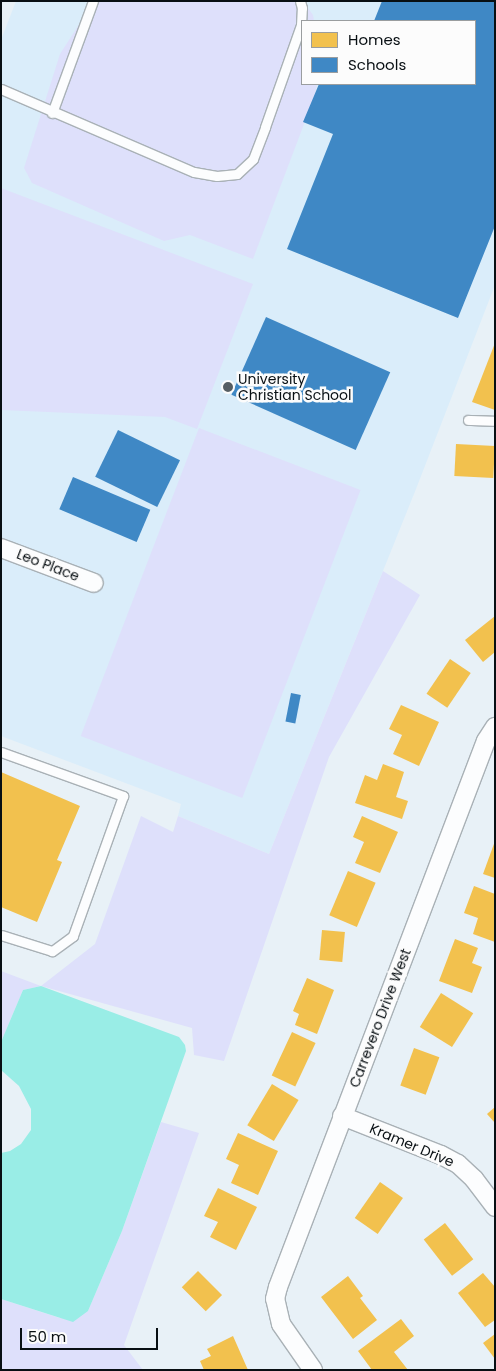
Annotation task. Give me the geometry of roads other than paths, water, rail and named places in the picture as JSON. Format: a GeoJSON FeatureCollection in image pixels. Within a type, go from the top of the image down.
{"type":"FeatureCollection","features":[{"type":"Feature","properties":{"kind":"street","name":"Leo Place"},"geometry":{"type":"LineString","coordinates":[[1,548],[94,583]]}},
{"type":"Feature","properties":{"kind":"street","name":"Carrevero Drive West"},"geometry":{"type":"LineString","coordinates":[[313,1370],[289,1338],[276,1312],[275,1299],[278,1287],[486,741],[495,727]]}},
{"type":"Feature","properties":{"kind":"street","name":"Kramer Drive"},"geometry":{"type":"LineString","coordinates":[[342,1116],[441,1155],[458,1164],[474,1179],[495,1207]]}},
{"type":"Feature","properties":{"kind":"lane"},"geometry":{"type":"LineString","coordinates":[[52,112],[92,1]]}},
{"type":"Feature","properties":{"kind":"lane"},"geometry":{"type":"LineString","coordinates":[[300,1],[302,20]]}},
{"type":"Feature","properties":{"kind":"lane"},"geometry":{"type":"LineString","coordinates":[[1,89],[194,172],[217,176],[237,174],[253,159],[301,27]]}},
{"type":"Feature","properties":{"kind":"lane"},"geometry":{"type":"LineString","coordinates":[[468,420],[495,421]]}},
{"type":"Feature","properties":{"kind":"lane"},"geometry":{"type":"LineString","coordinates":[[1,752],[122,796],[73,936],[52,951],[1,935]]}},
{"type":"Feature","properties":{"kind":"place","name":"University Christian School"},"geometry":{"type":"Point","coordinates":[228,387]}}]}
